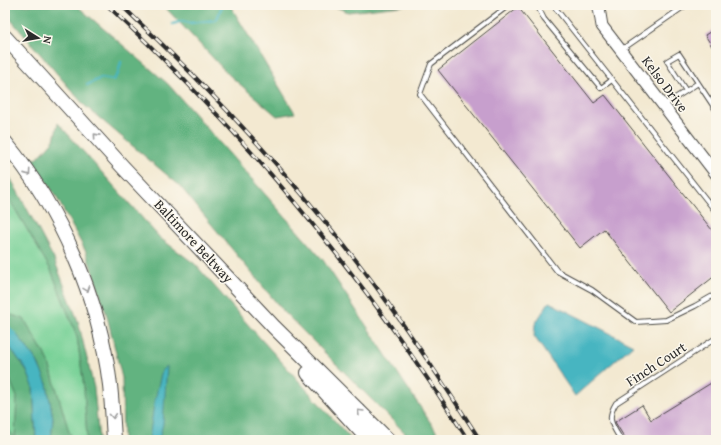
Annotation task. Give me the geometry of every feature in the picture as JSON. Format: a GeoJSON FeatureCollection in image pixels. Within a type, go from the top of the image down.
{"type":"FeatureCollection","features":[{"type":"Feature","properties":{"kind":"highway","name":"Baltimore Beltway"},"geometry":{"type":"LineString","coordinates":[[5,37],[122,166],[274,327],[388,440]]}},
{"type":"Feature","properties":{"kind":"highway"},"geometry":{"type":"LineString","coordinates":[[5,142],[33,180],[51,208],[68,241],[82,275],[91,301],[106,358],[110,385],[114,440]]}},
{"type":"Feature","properties":{"kind":"highway"},"geometry":{"type":"LineString","coordinates":[[122,166],[275,337],[370,440]]}},
{"type":"Feature","properties":{"kind":"street","name":"Kelso Drive"},"geometry":{"type":"LineString","coordinates":[[597,6],[602,26],[716,174]]}},
{"type":"Feature","properties":{"kind":"lane"},"geometry":{"type":"LineString","coordinates":[[509,5],[431,64],[420,94],[557,271],[592,290],[636,322],[666,320],[716,294]]}},
{"type":"Feature","properties":{"kind":"lane"},"geometry":{"type":"LineString","coordinates":[[537,5],[544,19],[601,88],[612,80]]}},
{"type":"Feature","properties":{"kind":"lane"},"geometry":{"type":"LineString","coordinates":[[553,5],[716,212]]}},
{"type":"Feature","properties":{"kind":"lane"},"geometry":{"type":"LineString","coordinates":[[621,50],[686,5]]}},
{"type":"Feature","properties":{"kind":"lane"},"geometry":{"type":"LineString","coordinates":[[686,91],[666,61],[679,54],[716,110]]}},
{"type":"Feature","properties":{"kind":"lane"},"geometry":{"type":"LineString","coordinates":[[663,106],[698,83]]}},
{"type":"Feature","properties":{"kind":"lane","name":"Finch Court"},"geometry":{"type":"LineString","coordinates":[[621,440],[610,420],[611,412],[616,403],[716,338]]}},
{"type":"Feature","properties":{"kind":"green space"},"geometry":{"type":"Polygon","coordinates":[[[5,5],[76,5],[168,84],[323,260],[442,440],[412,440],[284,312],[179,185],[84,105],[5,13],[5,5]]]}},
{"type":"Feature","properties":{"kind":"green space"},"geometry":{"type":"Polygon","coordinates":[[[163,5],[230,5],[295,113],[277,116],[228,74],[163,5]]]}},
{"type":"Feature","properties":{"kind":"green space"},"geometry":{"type":"Polygon","coordinates":[[[331,5],[409,5],[348,12],[331,5]]]}},
{"type":"Feature","properties":{"kind":"green space"},"geometry":{"type":"Polygon","coordinates":[[[58,123],[160,238],[195,264],[352,440],[123,440],[122,378],[107,316],[86,252],[57,198],[31,158],[37,159],[54,140],[58,123]]]}},
{"type":"Feature","properties":{"kind":"green space"},"geometry":{"type":"Polygon","coordinates":[[[5,168],[54,259],[78,321],[94,388],[99,440],[87,440],[84,387],[77,336],[51,270],[5,192],[5,168]]]}},
{"type":"Feature","properties":{"kind":"green space"},"geometry":{"type":"Polygon","coordinates":[[[5,192],[51,270],[77,336],[84,387],[87,440],[74,440],[69,432],[48,360],[24,319],[5,313],[5,192]]]}},
{"type":"Feature","properties":{"kind":"green space"},"geometry":{"type":"Polygon","coordinates":[[[5,313],[24,319],[48,360],[69,432],[74,440],[51,440],[53,418],[47,384],[37,361],[18,336],[5,324],[5,313]]]}},
{"type":"Feature","properties":{"kind":"green space"},"geometry":{"type":"Polygon","coordinates":[[[5,343],[26,369],[33,386],[36,440],[5,440],[5,423],[15,439],[17,397],[5,368],[5,343]]]}},
{"type":"Feature","properties":{"kind":"green space"},"geometry":{"type":"Polygon","coordinates":[[[5,368],[17,397],[15,440],[5,423],[5,368]]]}},
{"type":"Feature","properties":{"kind":"water"},"geometry":{"type":"Polygon","coordinates":[[[549,302],[633,345],[575,396],[534,336],[535,324],[549,302]]]}},
{"type":"Feature","properties":{"kind":"water"},"geometry":{"type":"Polygon","coordinates":[[[5,324],[18,336],[37,361],[47,384],[53,418],[51,440],[36,440],[33,386],[26,369],[5,343],[5,324]]]}},
{"type":"Feature","properties":{"kind":"water"},"geometry":{"type":"Polygon","coordinates":[[[167,366],[163,424],[159,440],[149,440],[154,404],[162,370],[167,366]]]}},
{"type":"Feature","properties":{"kind":"building"},"geometry":{"type":"Polygon","coordinates":[[[518,7],[594,103],[605,95],[716,235],[716,275],[669,312],[604,229],[580,248],[438,70],[518,7]]]}},
{"type":"Feature","properties":{"kind":"building"},"geometry":{"type":"Polygon","coordinates":[[[716,28],[716,53],[705,35],[716,28]]]}},
{"type":"Feature","properties":{"kind":"building"},"geometry":{"type":"Polygon","coordinates":[[[716,380],[716,440],[626,440],[615,422],[642,405],[651,420],[716,380]]]}},
{"type":"Feature","properties":{"kind":"waterway"},"geometry":{"type":"LineString","coordinates":[[173,24],[182,21],[190,23],[216,20],[223,5]]}},
{"type":"Feature","properties":{"kind":"waterway"},"geometry":{"type":"LineString","coordinates":[[87,85],[101,78],[113,80],[118,74],[121,62]]}},
{"type":"Feature","properties":{"kind":"waterway"},"geometry":{"type":"LineString","coordinates":[[5,323],[16,335]]}},
{"type":"Feature","properties":{"kind":"waterway"},"geometry":{"type":"LineString","coordinates":[[5,435],[8,440]]}},
{"type":"Feature","properties":{"kind":"railway"},"geometry":{"type":"LineString","coordinates":[[107,5],[159,54],[208,105],[302,210],[346,265],[388,322],[429,380],[468,440]]}},
{"type":"Feature","properties":{"kind":"railway"},"geometry":{"type":"LineString","coordinates":[[121,5],[216,99],[306,199],[362,268],[393,310],[480,440]]}}]}
